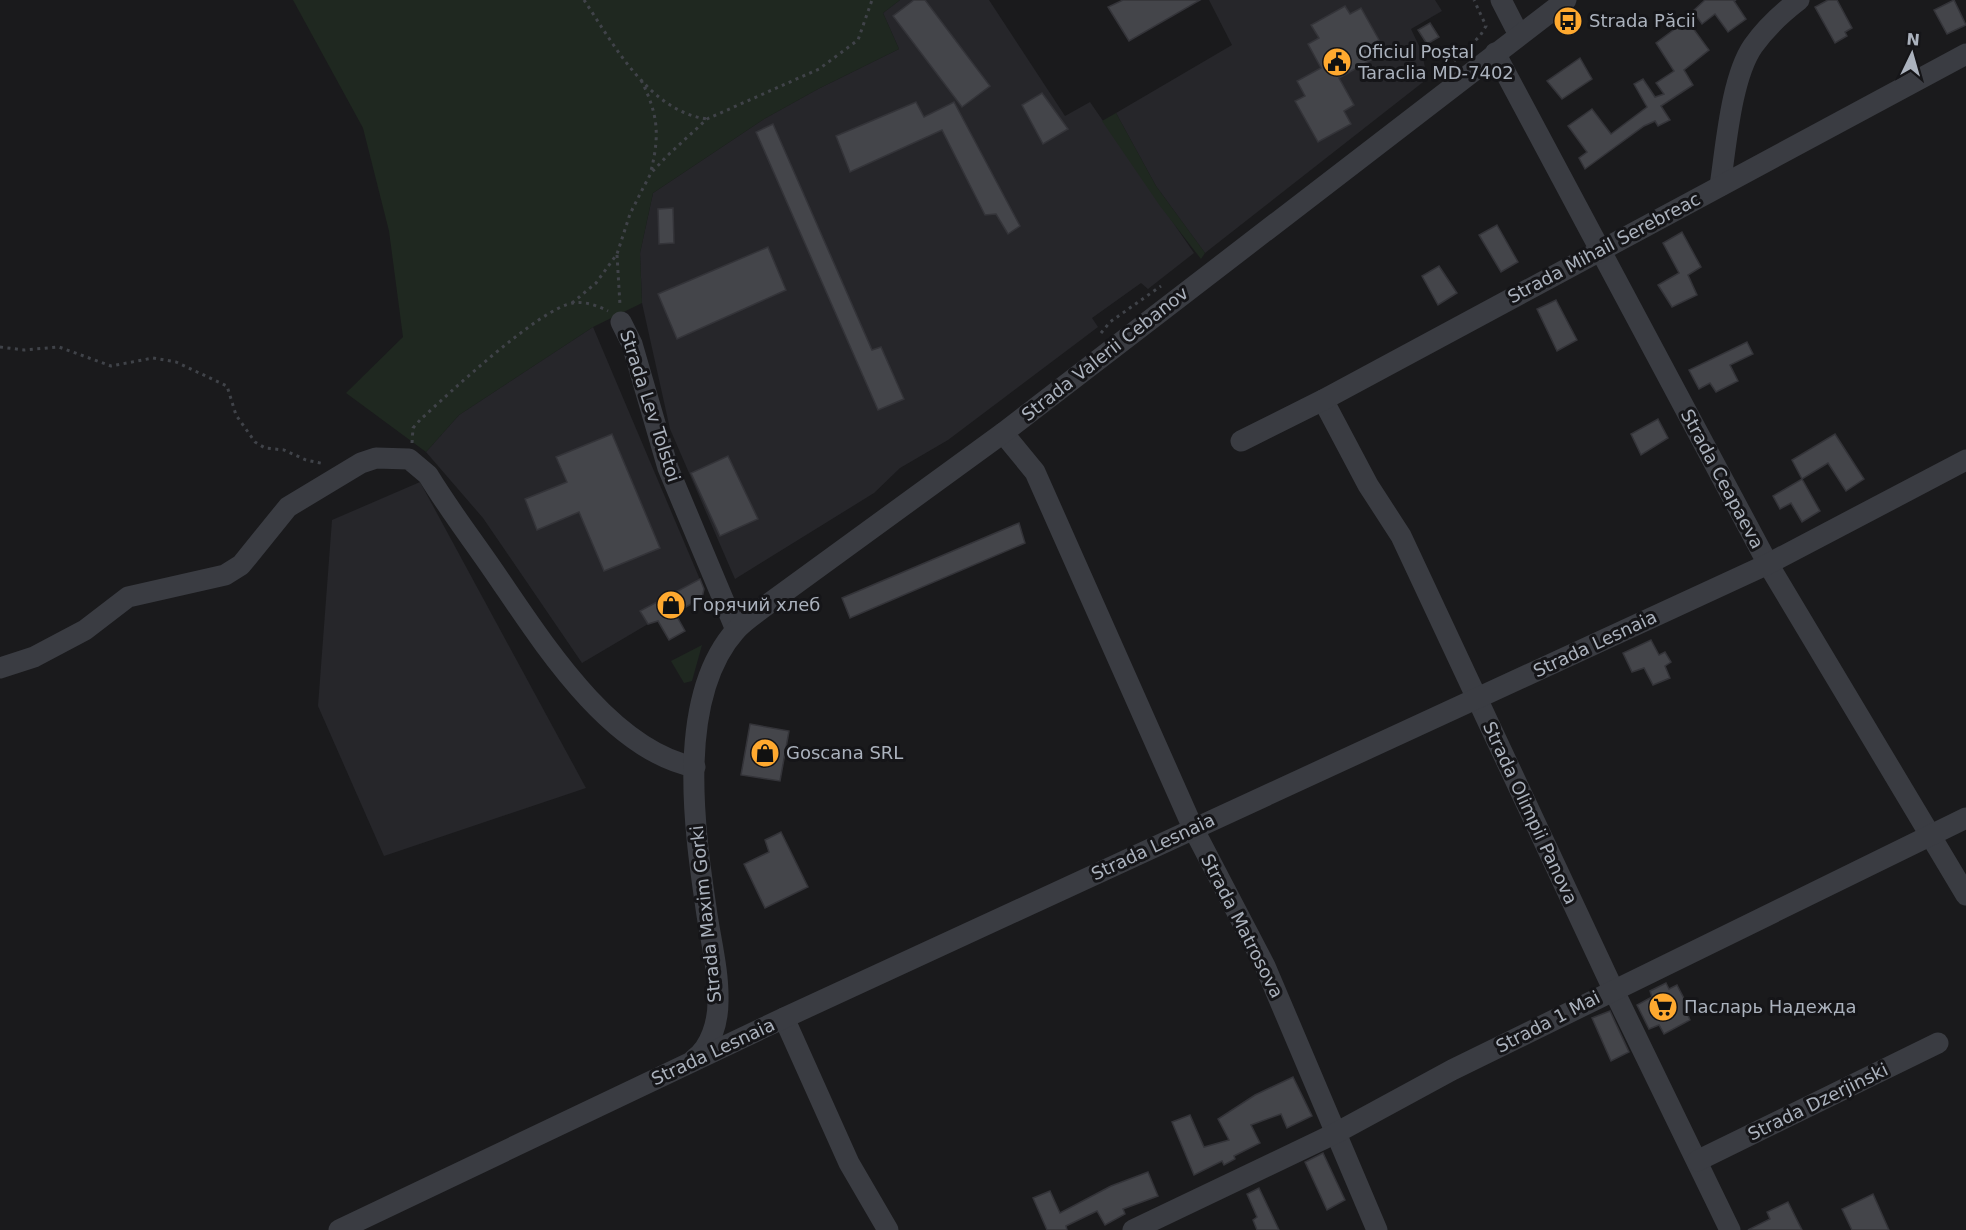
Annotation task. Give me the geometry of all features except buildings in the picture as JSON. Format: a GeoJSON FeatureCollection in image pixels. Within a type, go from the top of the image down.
{"type":"FeatureCollection","features":[{"type":"Feature","properties":{"kind":"street"},"geometry":{"type":"LineString","coordinates":[[1501,0],[1519,35]]}},
{"type":"Feature","properties":{"kind":"street","name":"Strada Valerii Cebanov"},"geometry":{"type":"LineString","coordinates":[[695,741],[713,668],[736,630],[764,607],[1003,433],[1566,0]]}},
{"type":"Feature","properties":{"kind":"street"},"geometry":{"type":"LineString","coordinates":[[1720,186],[1730,119],[1740,79],[1752,47],[1784,11],[1799,0]]}},
{"type":"Feature","properties":{"kind":"street","name":"Strada Ceapaeva"},"geometry":{"type":"LineString","coordinates":[[1495,53],[1768,564],[1855,707],[1929,837],[1966,895]]}},
{"type":"Feature","properties":{"kind":"street","name":"Strada Mihail Serebreac"},"geometry":{"type":"LineString","coordinates":[[1241,441],[1323,400],[1966,54]]}},
{"type":"Feature","properties":{"kind":"street","name":"Strada Lev Tolstoi"},"geometry":{"type":"LineString","coordinates":[[621,322],[632,344],[668,468],[736,630]]}},
{"type":"Feature","properties":{"kind":"street","name":"Strada Olimpii Panova"},"geometry":{"type":"LineString","coordinates":[[1323,400],[1368,485],[1401,536],[1613,989],[1730,1230]]}},
{"type":"Feature","properties":{"kind":"street","name":"Strada Matrosova"},"geometry":{"type":"LineString","coordinates":[[1003,433],[1035,472],[1193,828],[1265,966],[1377,1230]]}},
{"type":"Feature","properties":{"kind":"street"},"geometry":{"type":"LineString","coordinates":[[0,668],[34,657],[85,630],[128,597],[207,581],[225,575],[241,565],[288,507],[353,468],[376,458],[402,458],[417,464],[428,475],[550,655],[624,732],[660,757],[695,767]]}},
{"type":"Feature","properties":{"kind":"street","name":"Strada Lesnaia"},"geometry":{"type":"LineString","coordinates":[[339,1230],[784,1018],[1768,564],[1966,460]]}},
{"type":"Feature","properties":{"kind":"street","name":"Strada Maxim Gorki"},"geometry":{"type":"LineString","coordinates":[[675,1069],[698,1057],[710,1040],[718,1003],[698,854],[695,741]]}},
{"type":"Feature","properties":{"kind":"street","name":"Strada 1 Mai"},"geometry":{"type":"LineString","coordinates":[[1133,1230],[1336,1133],[1452,1070],[1613,989],[1966,818]]}},
{"type":"Feature","properties":{"kind":"street"},"geometry":{"type":"LineString","coordinates":[[784,1018],[849,1163],[888,1230]]}},
{"type":"Feature","properties":{"kind":"street","name":"Strada Dzerjinski"},"geometry":{"type":"LineString","coordinates":[[1697,1161],[1938,1042]]}},
{"type":"Feature","properties":{"kind":"path"},"geometry":{"type":"LineString","coordinates":[[417,464],[411,435],[420,420],[507,344],[555,310],[572,303],[596,283],[617,254],[630,214],[651,173],[655,154],[657,120],[653,105],[640,78],[584,0]]}},
{"type":"Feature","properties":{"kind":"path"},"geometry":{"type":"LineString","coordinates":[[651,173],[707,119],[819,69],[858,40],[872,0]]}},
{"type":"Feature","properties":{"kind":"path"},"geometry":{"type":"LineString","coordinates":[[640,78],[677,111],[707,119]]}},
{"type":"Feature","properties":{"kind":"path"},"geometry":{"type":"LineString","coordinates":[[617,254],[621,322]]}},
{"type":"Feature","properties":{"kind":"path","name":"Strada Lev Tolstoi"},"geometry":{"type":"LineString","coordinates":[[572,303],[599,307],[621,322]]}},
{"type":"Feature","properties":{"kind":"path"},"geometry":{"type":"LineString","coordinates":[[0,346],[24,350],[59,347],[111,366],[150,358],[176,362],[227,386],[229,400],[241,425],[262,447],[284,450],[314,462],[353,468]]}},
{"type":"Feature","properties":{"kind":"shaded area"},"geometry":{"type":"Polygon","coordinates":[[[293,0],[900,0],[883,13],[899,49],[764,119],[653,193],[640,253],[642,303],[593,327],[459,415],[426,452],[346,393],[403,337],[389,231],[363,128],[293,0]]]}},
{"type":"Feature","properties":{"kind":"shaded area"},"geometry":{"type":"Polygon","coordinates":[[[900,0],[989,0],[1065,116],[1090,102],[1194,253],[1148,289],[1141,283],[1092,318],[1098,327],[948,440],[900,468],[874,493],[735,579],[670,429],[642,303],[640,253],[653,193],[764,119],[899,49],[883,13],[900,0]]]}},
{"type":"Feature","properties":{"kind":"shaded area"},"geometry":{"type":"Polygon","coordinates":[[[1209,0],[1435,0],[1442,11],[1411,29],[1422,52],[1427,79],[1205,253],[1156,186],[1116,113],[1232,45],[1209,0]]]}},
{"type":"Feature","properties":{"kind":"shaded area"},"geometry":{"type":"Polygon","coordinates":[[[1116,113],[1156,186],[1205,253],[1201,259],[1160,206],[1102,121],[1116,113]]]}},
{"type":"Feature","properties":{"kind":"shaded area"},"geometry":{"type":"Polygon","coordinates":[[[593,327],[704,589],[702,598],[648,624],[582,663],[483,518],[426,452],[459,415],[593,327]]]}},
{"type":"Feature","properties":{"kind":"shaded area"},"geometry":{"type":"Polygon","coordinates":[[[420,482],[586,788],[384,856],[318,706],[332,520],[420,482]]]}},
{"type":"Feature","properties":{"kind":"shaded area"},"geometry":{"type":"Polygon","coordinates":[[[702,645],[692,681],[684,683],[671,661],[702,645]]]}},
{"type":"Feature","properties":{"kind":"place","name":"Strada Păcii"},"geometry":{"type":"Point","coordinates":[1568,21]}},
{"type":"Feature","properties":{"kind":"place","name":"Oficiul Poștal Taraclia MD-7402"},"geometry":{"type":"Point","coordinates":[1337,62]}},
{"type":"Feature","properties":{"kind":"place","name":"Горячий хлеб"},"geometry":{"type":"Point","coordinates":[671,605]}},
{"type":"Feature","properties":{"kind":"place","name":"Goscana SRL"},"geometry":{"type":"Point","coordinates":[765,753]}},
{"type":"Feature","properties":{"kind":"place","name":"Пасларь Надежда"},"geometry":{"type":"Point","coordinates":[1663,1007]}}]}
